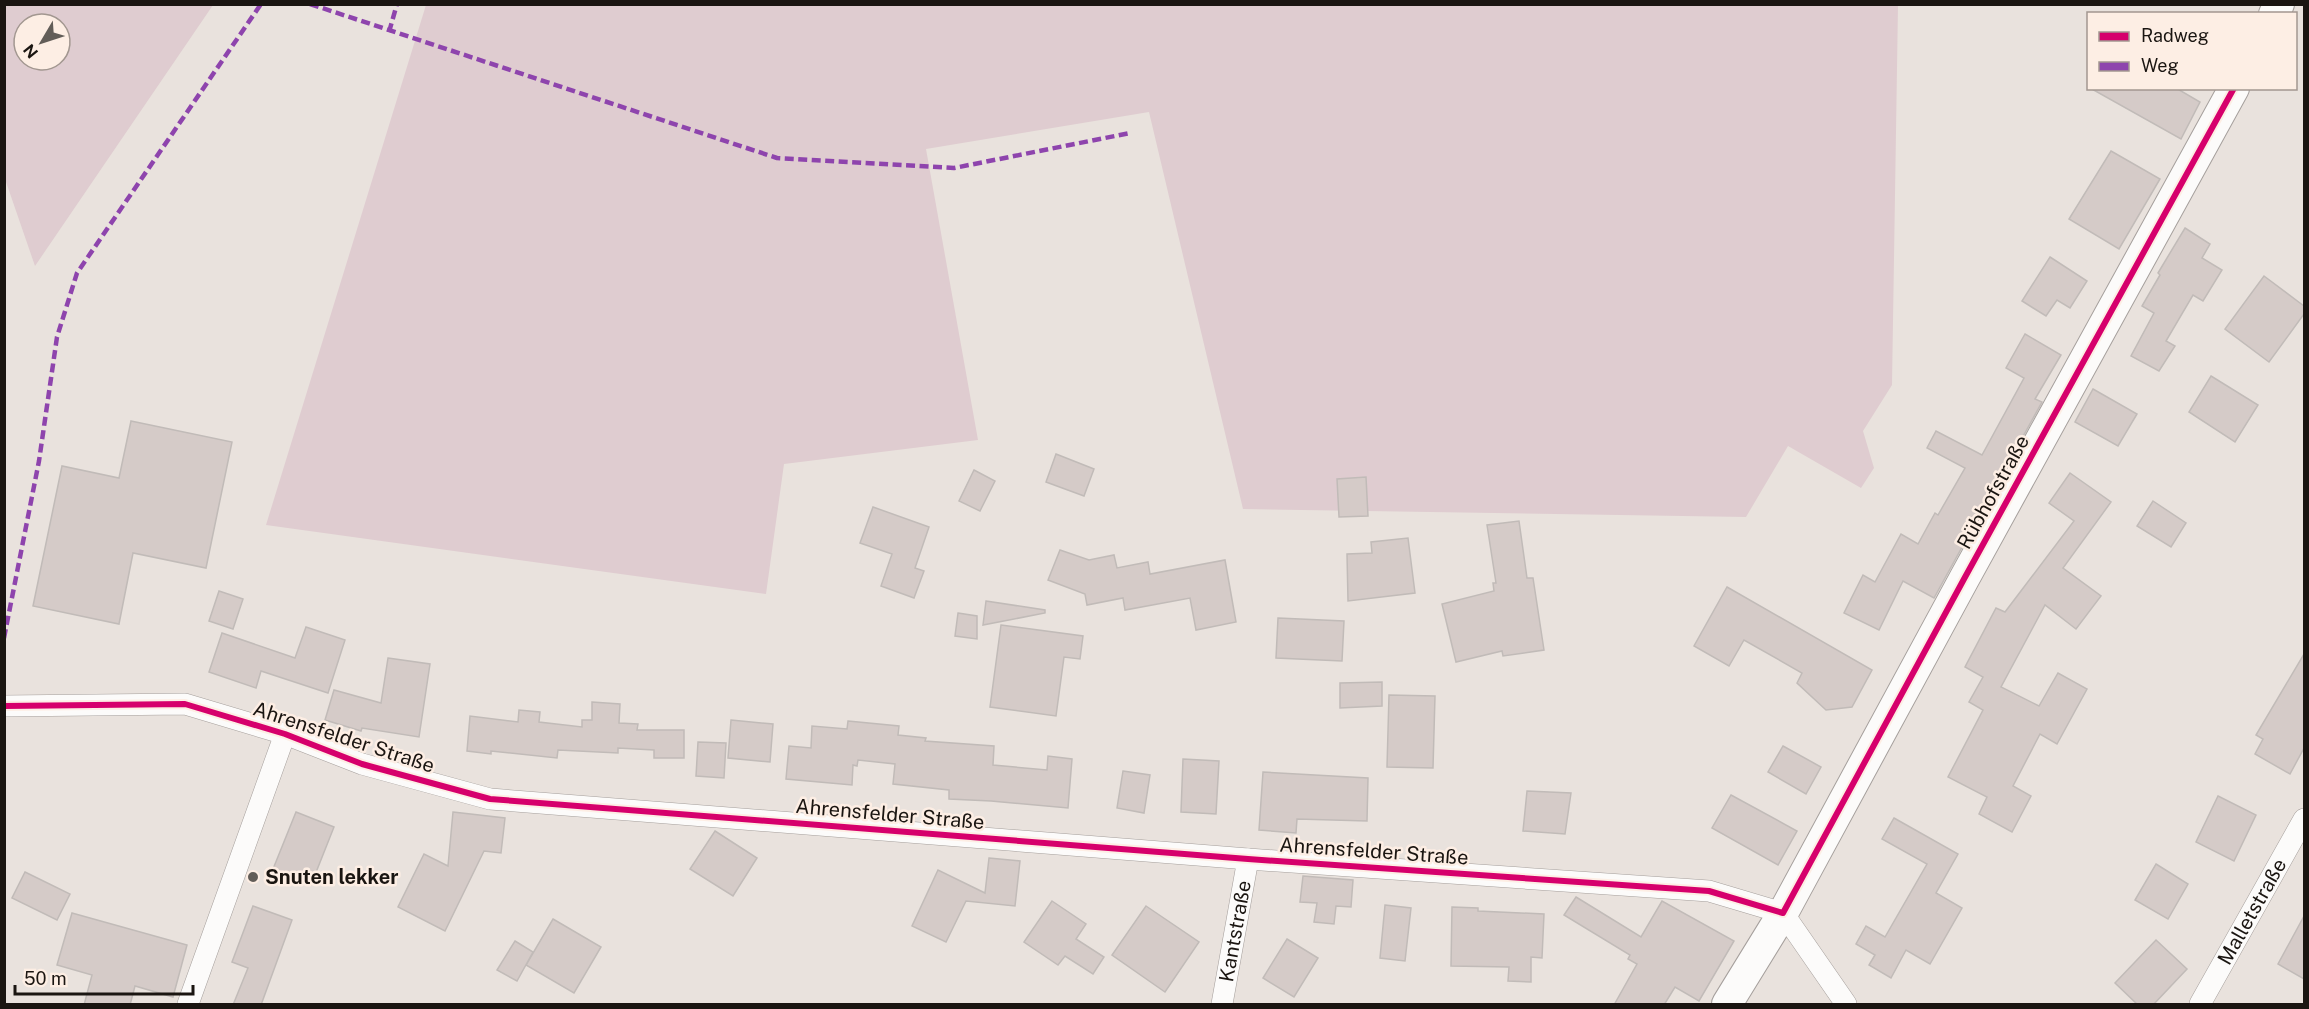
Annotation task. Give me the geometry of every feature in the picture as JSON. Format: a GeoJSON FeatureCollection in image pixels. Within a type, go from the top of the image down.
{"type":"FeatureCollection","features":[{"type":"Feature","properties":{"kind":"street","name":"Rübhofstraße"},"geometry":{"type":"LineString","coordinates":[[1727,1005],[1783,913],[2233,90]]}},
{"type":"Feature","properties":{"kind":"street","name":"Ahrensfelder Straße"},"geometry":{"type":"LineString","coordinates":[[4,706],[185,704],[285,734],[362,764],[490,799],[1248,859],[1709,891],[1783,913]]}},
{"type":"Feature","properties":{"kind":"street"},"geometry":{"type":"LineString","coordinates":[[188,1005],[285,734]]}},
{"type":"Feature","properties":{"kind":"street","name":"Malletstraße"},"geometry":{"type":"LineString","coordinates":[[2200,1005],[2304,819]]}},
{"type":"Feature","properties":{"kind":"street","name":"Kantstraße"},"geometry":{"type":"LineString","coordinates":[[1222,1005],[1248,859]]}},
{"type":"Feature","properties":{"kind":"street"},"geometry":{"type":"LineString","coordinates":[[1783,913],[1846,1005]]}},
{"type":"Feature","properties":{"kind":"shaded area"},"geometry":{"type":"Polygon","coordinates":[[[4,5],[213,5],[35,266],[5,179],[4,5]]]}},
{"type":"Feature","properties":{"kind":"shaded area"},"geometry":{"type":"Polygon","coordinates":[[[426,5],[1898,5],[1892,385],[1863,431],[1874,468],[1861,488],[1788,446],[1746,517],[1243,509],[1149,112],[926,149],[978,440],[784,464],[766,594],[266,525],[426,5]]]}},
{"type":"Feature","properties":{"kind":"building"},"geometry":{"type":"Polygon","coordinates":[[[2094,90],[2179,90],[2200,102],[2181,139],[2094,90]]]}},
{"type":"Feature","properties":{"kind":"building"},"geometry":{"type":"Polygon","coordinates":[[[2111,151],[2160,179],[2119,249],[2069,219],[2111,151]]]}},
{"type":"Feature","properties":{"kind":"building"},"geometry":{"type":"Polygon","coordinates":[[[2185,228],[2210,244],[2202,258],[2222,270],[2203,301],[2193,295],[2166,341],[2175,346],[2159,371],[2131,356],[2154,313],[2142,306],[2160,275],[2158,273],[2185,228]]]}},
{"type":"Feature","properties":{"kind":"building"},"geometry":{"type":"Polygon","coordinates":[[[2050,257],[2087,281],[2070,308],[2057,300],[2046,316],[2022,301],[2050,257]]]}},
{"type":"Feature","properties":{"kind":"building"},"geometry":{"type":"Polygon","coordinates":[[[2264,276],[2304,306],[2304,314],[2269,362],[2225,329],[2264,276]]]}},
{"type":"Feature","properties":{"kind":"building"},"geometry":{"type":"Polygon","coordinates":[[[2025,334],[2061,355],[2035,399],[2042,402],[1934,598],[1903,581],[1879,630],[1844,613],[1863,575],[1875,582],[1901,534],[1918,544],[1935,513],[1938,515],[1965,468],[1927,448],[1936,431],[1982,455],[2024,378],[2006,368],[2025,334]]]}},
{"type":"Feature","properties":{"kind":"building"},"geometry":{"type":"Polygon","coordinates":[[[2211,376],[2258,405],[2235,442],[2189,412],[2211,376]]]}},
{"type":"Feature","properties":{"kind":"building"},"geometry":{"type":"Polygon","coordinates":[[[2093,389],[2137,414],[2118,446],[2075,422],[2093,389]]]}},
{"type":"Feature","properties":{"kind":"building"},"geometry":{"type":"Polygon","coordinates":[[[131,421],[232,442],[206,568],[133,553],[119,624],[33,606],[62,466],[119,478],[131,421]]]}},
{"type":"Feature","properties":{"kind":"building"},"geometry":{"type":"Polygon","coordinates":[[[1056,454],[1094,469],[1084,496],[1046,482],[1056,454]]]}},
{"type":"Feature","properties":{"kind":"building"},"geometry":{"type":"Polygon","coordinates":[[[974,470],[995,481],[980,511],[959,501],[974,470]]]}},
{"type":"Feature","properties":{"kind":"building"},"geometry":{"type":"Polygon","coordinates":[[[2070,473],[2111,502],[2063,568],[2101,596],[2076,629],[2045,605],[2001,687],[2039,706],[2058,673],[2087,689],[2057,744],[2040,734],[2013,786],[2031,796],[2012,832],[1979,814],[1987,797],[1948,777],[1983,710],[1969,702],[1983,677],[1965,667],[1996,608],[2005,612],[2074,521],[2049,503],[2070,473]]]}},
{"type":"Feature","properties":{"kind":"building"},"geometry":{"type":"Polygon","coordinates":[[[1366,477],[1368,516],[1339,517],[1337,479],[1366,477]]]}},
{"type":"Feature","properties":{"kind":"building"},"geometry":{"type":"Polygon","coordinates":[[[2153,501],[2186,523],[2171,547],[2137,526],[2153,501]]]}},
{"type":"Feature","properties":{"kind":"building"},"geometry":{"type":"Polygon","coordinates":[[[873,507],[929,527],[915,568],[924,571],[914,598],[881,586],[892,554],[860,543],[873,507]]]}},
{"type":"Feature","properties":{"kind":"building"},"geometry":{"type":"Polygon","coordinates":[[[1519,521],[1527,578],[1533,578],[1544,650],[1503,656],[1502,651],[1456,662],[1442,604],[1494,591],[1493,583],[1496,583],[1487,525],[1519,521]]]}},
{"type":"Feature","properties":{"kind":"building"},"geometry":{"type":"Polygon","coordinates":[[[1408,538],[1415,593],[1348,601],[1347,554],[1372,553],[1371,542],[1408,538]]]}},
{"type":"Feature","properties":{"kind":"building"},"geometry":{"type":"Polygon","coordinates":[[[1060,550],[1089,560],[1114,555],[1117,568],[1148,562],[1150,574],[1225,560],[1236,622],[1196,630],[1190,598],[1125,610],[1123,598],[1087,605],[1085,594],[1048,580],[1060,550]]]}},
{"type":"Feature","properties":{"kind":"building"},"geometry":{"type":"Polygon","coordinates":[[[1727,587],[1872,670],[1852,707],[1826,710],[1797,683],[1802,673],[1744,640],[1729,666],[1694,646],[1727,587]]]}},
{"type":"Feature","properties":{"kind":"building"},"geometry":{"type":"Polygon","coordinates":[[[219,591],[243,599],[233,629],[209,621],[219,591]]]}},
{"type":"Feature","properties":{"kind":"building"},"geometry":{"type":"Polygon","coordinates":[[[986,601],[1045,610],[1045,613],[983,625],[986,601]]]}},
{"type":"Feature","properties":{"kind":"building"},"geometry":{"type":"Polygon","coordinates":[[[958,613],[977,616],[977,639],[955,636],[958,613]]]}},
{"type":"Feature","properties":{"kind":"building"},"geometry":{"type":"Polygon","coordinates":[[[1278,618],[1344,621],[1342,661],[1276,658],[1278,618]]]}},
{"type":"Feature","properties":{"kind":"building"},"geometry":{"type":"Polygon","coordinates":[[[1001,625],[1083,636],[1080,659],[1064,657],[1056,716],[990,707],[1001,625]]]}},
{"type":"Feature","properties":{"kind":"building"},"geometry":{"type":"Polygon","coordinates":[[[306,627],[345,640],[328,693],[261,671],[256,688],[209,672],[222,633],[295,658],[306,627]]]}},
{"type":"Feature","properties":{"kind":"building"},"geometry":{"type":"Polygon","coordinates":[[[2304,654],[2304,748],[2290,774],[2255,754],[2263,739],[2256,735],[2304,654]]]}},
{"type":"Feature","properties":{"kind":"building"},"geometry":{"type":"Polygon","coordinates":[[[388,658],[430,664],[419,737],[362,728],[361,731],[325,720],[334,690],[381,703],[388,658]]]}},
{"type":"Feature","properties":{"kind":"building"},"geometry":{"type":"Polygon","coordinates":[[[1382,682],[1382,706],[1340,708],[1340,683],[1382,682]]]}},
{"type":"Feature","properties":{"kind":"building"},"geometry":{"type":"Polygon","coordinates":[[[1389,695],[1435,696],[1433,768],[1387,767],[1389,695]]]}},
{"type":"Feature","properties":{"kind":"building"},"geometry":{"type":"Polygon","coordinates":[[[592,702],[620,704],[619,723],[638,724],[637,730],[684,730],[684,758],[654,758],[654,750],[618,748],[618,753],[558,750],[557,758],[491,751],[491,754],[467,751],[470,716],[518,722],[519,710],[540,712],[539,722],[582,727],[582,720],[592,720],[592,702]]]}},
{"type":"Feature","properties":{"kind":"building"},"geometry":{"type":"Polygon","coordinates":[[[731,720],[773,724],[770,762],[728,758],[731,720]]]}},
{"type":"Feature","properties":{"kind":"building"},"geometry":{"type":"Polygon","coordinates":[[[848,721],[899,726],[898,735],[926,738],[925,741],[994,746],[993,765],[1047,770],[1048,756],[1072,759],[1068,808],[949,799],[949,790],[893,784],[895,764],[858,760],[857,766],[853,765],[852,785],[786,779],[789,746],[811,748],[812,726],[847,729],[848,721]]]}},
{"type":"Feature","properties":{"kind":"building"},"geometry":{"type":"Polygon","coordinates":[[[698,742],[726,743],[724,778],[696,776],[698,742]]]}},
{"type":"Feature","properties":{"kind":"building"},"geometry":{"type":"Polygon","coordinates":[[[1783,746],[1821,767],[1806,794],[1768,772],[1783,746]]]}},
{"type":"Feature","properties":{"kind":"building"},"geometry":{"type":"Polygon","coordinates":[[[1183,759],[1219,761],[1216,814],[1181,812],[1183,759]]]}},
{"type":"Feature","properties":{"kind":"building"},"geometry":{"type":"Polygon","coordinates":[[[1123,771],[1150,775],[1144,813],[1117,808],[1123,771]]]}},
{"type":"Feature","properties":{"kind":"building"},"geometry":{"type":"Polygon","coordinates":[[[1263,772],[1368,778],[1367,821],[1297,819],[1296,833],[1259,830],[1263,772]]]}},
{"type":"Feature","properties":{"kind":"building"},"geometry":{"type":"Polygon","coordinates":[[[1527,791],[1571,793],[1565,834],[1523,831],[1527,791]]]}},
{"type":"Feature","properties":{"kind":"building"},"geometry":{"type":"Polygon","coordinates":[[[1731,795],[1797,831],[1778,865],[1712,828],[1731,795]]]}},
{"type":"Feature","properties":{"kind":"building"},"geometry":{"type":"Polygon","coordinates":[[[2218,796],[2256,815],[2234,861],[2196,842],[2218,796]]]}},
{"type":"Feature","properties":{"kind":"building"},"geometry":{"type":"Polygon","coordinates":[[[296,812],[334,827],[311,885],[273,869],[296,812]]]}},
{"type":"Feature","properties":{"kind":"building"},"geometry":{"type":"Polygon","coordinates":[[[453,812],[505,818],[501,853],[484,851],[445,931],[398,907],[424,854],[448,866],[453,812]]]}},
{"type":"Feature","properties":{"kind":"building"},"geometry":{"type":"Polygon","coordinates":[[[1894,818],[1958,854],[1936,893],[1962,908],[1930,964],[1906,950],[1891,978],[1869,965],[1875,955],[1856,944],[1866,926],[1885,937],[1927,864],[1882,839],[1894,818]]]}},
{"type":"Feature","properties":{"kind":"building"},"geometry":{"type":"Polygon","coordinates":[[[715,831],[757,858],[733,896],[690,869],[715,831]]]}},
{"type":"Feature","properties":{"kind":"building"},"geometry":{"type":"Polygon","coordinates":[[[989,858],[1020,861],[1015,906],[966,901],[946,942],[912,926],[938,870],[985,893],[989,858]]]}},
{"type":"Feature","properties":{"kind":"building"},"geometry":{"type":"Polygon","coordinates":[[[2156,864],[2188,884],[2168,919],[2135,900],[2156,864]]]}},
{"type":"Feature","properties":{"kind":"building"},"geometry":{"type":"Polygon","coordinates":[[[25,872],[70,894],[57,920],[12,898],[25,872]]]}},
{"type":"Feature","properties":{"kind":"building"},"geometry":{"type":"Polygon","coordinates":[[[1303,876],[1353,880],[1351,907],[1336,906],[1334,924],[1314,922],[1317,903],[1300,902],[1303,876]]]}},
{"type":"Feature","properties":{"kind":"building"},"geometry":{"type":"Polygon","coordinates":[[[1576,897],[1641,937],[1662,901],[1734,941],[1699,1001],[1675,987],[1664,1005],[1614,1005],[1637,964],[1628,959],[1630,955],[1564,915],[1576,897]]]}},
{"type":"Feature","properties":{"kind":"building"},"geometry":{"type":"Polygon","coordinates":[[[1052,901],[1086,924],[1076,939],[1104,957],[1093,974],[1065,956],[1058,965],[1024,942],[1052,901]]]}},
{"type":"Feature","properties":{"kind":"building"},"geometry":{"type":"Polygon","coordinates":[[[1385,905],[1411,908],[1405,961],[1380,958],[1385,905]]]}},
{"type":"Feature","properties":{"kind":"building"},"geometry":{"type":"Polygon","coordinates":[[[253,906],[292,920],[261,1005],[233,1005],[248,968],[232,962],[253,906]]]}},
{"type":"Feature","properties":{"kind":"building"},"geometry":{"type":"Polygon","coordinates":[[[1146,906],[1199,942],[1165,992],[1112,955],[1146,906]]]}},
{"type":"Feature","properties":{"kind":"building"},"geometry":{"type":"Polygon","coordinates":[[[1452,907],[1478,908],[1478,911],[1544,914],[1542,958],[1531,957],[1531,982],[1508,981],[1509,967],[1451,966],[1452,907]]]}},
{"type":"Feature","properties":{"kind":"building"},"geometry":{"type":"Polygon","coordinates":[[[72,913],[187,945],[173,997],[135,986],[130,1005],[84,1005],[92,975],[57,965],[72,913]]]}},
{"type":"Feature","properties":{"kind":"building"},"geometry":{"type":"Polygon","coordinates":[[[2304,916],[2304,979],[2278,964],[2304,916]]]}},
{"type":"Feature","properties":{"kind":"building"},"geometry":{"type":"Polygon","coordinates":[[[553,919],[601,947],[574,993],[526,965],[553,919]]]}},
{"type":"Feature","properties":{"kind":"building"},"geometry":{"type":"Polygon","coordinates":[[[1287,939],[1318,958],[1294,997],[1263,978],[1287,939]]]}},
{"type":"Feature","properties":{"kind":"building"},"geometry":{"type":"Polygon","coordinates":[[[2156,940],[2187,969],[2153,1005],[2138,1005],[2115,983],[2156,940]]]}},
{"type":"Feature","properties":{"kind":"building"},"geometry":{"type":"Polygon","coordinates":[[[515,941],[533,952],[517,981],[497,970],[515,941]]]}},
{"type":"Feature","properties":{"kind":"marked path"},"geometry":{"type":"LineString","coordinates":[[4,638],[39,461],[57,337],[77,273],[261,4]]}},
{"type":"Feature","properties":{"kind":"marked path"},"geometry":{"type":"LineString","coordinates":[[310,4],[777,158],[954,168],[1130,133]]}},
{"type":"Feature","properties":{"kind":"marked path"},"geometry":{"type":"LineString","coordinates":[[389,32],[397,4]]}},
{"type":"Feature","properties":{"kind":"cycle path"},"geometry":{"type":"LineString","coordinates":[[4,706],[185,704],[285,734],[362,764],[490,799],[1248,859],[1709,891],[1783,913],[2233,90]]}},
{"type":"Feature","properties":{"kind":"place","name":"Snuten lekker"},"geometry":{"type":"Point","coordinates":[253,877]}}]}
